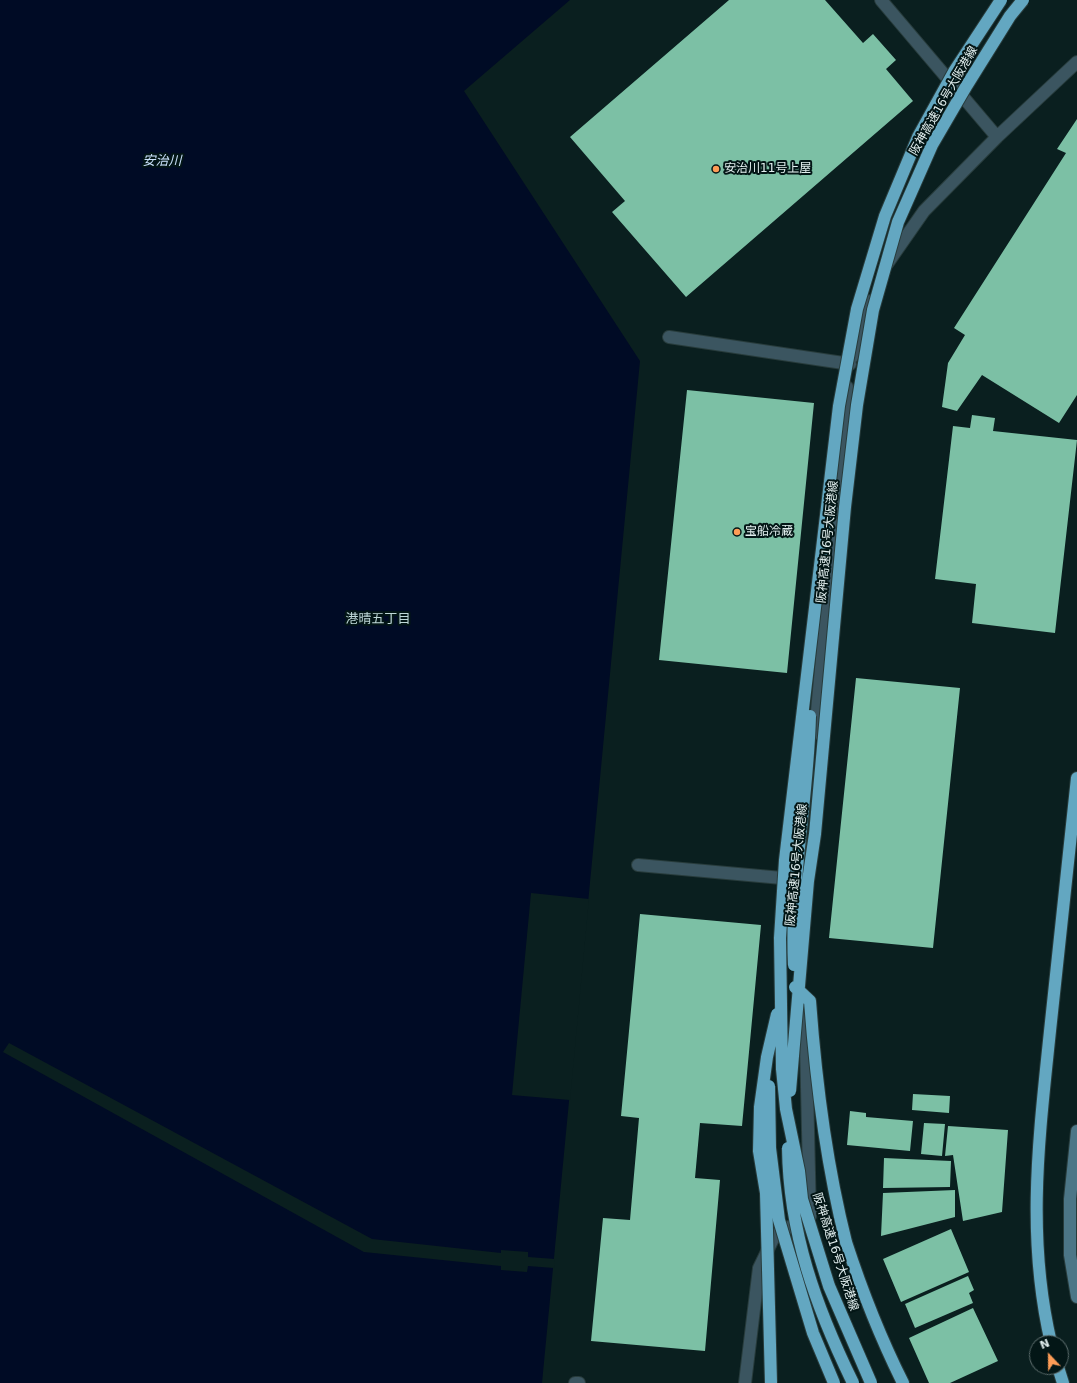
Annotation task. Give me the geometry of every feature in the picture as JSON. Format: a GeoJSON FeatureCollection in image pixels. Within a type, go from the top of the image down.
{"type":"FeatureCollection","features":[{"type":"Feature","properties":{"kind":"highway","name":"阪神高速16号大阪港線"},"geometry":{"type":"LineString","coordinates":[[871,1383],[829,1286],[802,1199],[799,1171],[786,1109],[782,1048],[780,938],[782,900],[839,406],[859,302],[885,216],[918,137],[955,70],[1001,0]]}},
{"type":"Feature","properties":{"kind":"highway","name":"阪神高速16号大阪港線"},"geometry":{"type":"LineString","coordinates":[[853,1383],[829,1329],[803,1257],[794,1221],[789,1180],[789,1126],[792,1062],[805,881],[816,826],[845,507],[858,405],[873,310],[898,222],[932,144],[978,66],[1010,16],[1023,0]]}},
{"type":"Feature","properties":{"kind":"highway"},"geometry":{"type":"LineString","coordinates":[[811,649],[809,746],[800,836],[794,924],[795,988],[810,1001],[822,1121],[837,1206],[846,1242],[869,1309],[885,1348],[903,1383]]}},
{"type":"Feature","properties":{"kind":"highway"},"geometry":{"type":"LineString","coordinates":[[1049,1335],[1039,1271],[1036,1233],[1037,1159],[1077,778]]}},
{"type":"Feature","properties":{"kind":"highway"},"geometry":{"type":"LineString","coordinates":[[771,1383],[766,1193],[759,1151],[760,1107],[767,1058],[805,881]]}},
{"type":"Feature","properties":{"kind":"highway"},"geometry":{"type":"LineString","coordinates":[[782,1048],[773,1067],[770,1086],[770,1141],[773,1182],[780,1220],[790,1259],[813,1333],[834,1383]]}},
{"type":"Feature","properties":{"kind":"street"},"geometry":{"type":"LineString","coordinates":[[881,0],[997,137]]}},
{"type":"Feature","properties":{"kind":"street"},"geometry":{"type":"LineString","coordinates":[[745,1383],[759,1268],[775,1235],[810,1216],[805,881],[820,671],[850,364],[880,275],[924,211],[997,137],[1077,62]]}},
{"type":"Feature","properties":{"kind":"street"},"geometry":{"type":"LineString","coordinates":[[669,337],[850,364]]}},
{"type":"Feature","properties":{"kind":"street"},"geometry":{"type":"LineString","coordinates":[[638,865],[805,881]]}},
{"type":"Feature","properties":{"kind":"street"},"geometry":{"type":"LineString","coordinates":[[1077,1131],[1070,1206],[1070,1255],[1077,1297]]}},
{"type":"Feature","properties":{"kind":"water","name":"安治川"},"geometry":{"type":"Polygon","coordinates":[[[0,0],[570,0],[464,91],[640,361],[542,1383],[0,1383],[0,0]]]}},
{"type":"Feature","properties":{"kind":"pier"},"geometry":{"type":"Polygon","coordinates":[[[531,893],[589,899],[570,1100],[512,1095],[531,893]]]}},
{"type":"Feature","properties":{"kind":"pier"},"geometry":{"type":"Polygon","coordinates":[[[9,1043],[372,1239],[501,1253],[501,1250],[528,1252],[528,1257],[555,1259],[554,1268],[528,1266],[527,1272],[501,1270],[501,1266],[364,1252],[3,1052],[9,1043]]]}},
{"type":"Feature","properties":{"kind":"building","name":"安治川11号上屋"},"geometry":{"type":"Polygon","coordinates":[[[729,0],[825,0],[863,43],[873,34],[896,60],[886,69],[913,101],[686,297],[612,212],[625,201],[570,137],[729,0]]]}},
{"type":"Feature","properties":{"kind":"building"},"geometry":{"type":"Polygon","coordinates":[[[1077,119],[1077,395],[1059,423],[982,375],[957,411],[942,407],[948,363],[965,335],[954,328],[1066,153],[1057,149],[1077,119]]]}},
{"type":"Feature","properties":{"kind":"building","name":"宝船冷蔵"},"geometry":{"type":"Polygon","coordinates":[[[687,390],[814,403],[787,673],[659,660],[687,390]]]}},
{"type":"Feature","properties":{"kind":"building"},"geometry":{"type":"Polygon","coordinates":[[[972,415],[995,418],[993,431],[1077,440],[1055,633],[972,623],[976,584],[935,579],[953,426],[970,428],[972,415]]]}},
{"type":"Feature","properties":{"kind":"building"},"geometry":{"type":"Polygon","coordinates":[[[856,678],[960,688],[933,948],[829,938],[856,678]]]}},
{"type":"Feature","properties":{"kind":"building"},"geometry":{"type":"Polygon","coordinates":[[[640,914],[761,925],[742,1126],[700,1123],[695,1178],[720,1180],[705,1351],[591,1341],[603,1218],[630,1220],[639,1118],[621,1116],[640,914]]]}},
{"type":"Feature","properties":{"kind":"building"},"geometry":{"type":"Polygon","coordinates":[[[913,1094],[950,1096],[949,1113],[912,1110],[913,1094]]]}},
{"type":"Feature","properties":{"kind":"building"},"geometry":{"type":"Polygon","coordinates":[[[850,1111],[866,1113],[866,1117],[913,1121],[910,1151],[847,1145],[850,1111]]]}},
{"type":"Feature","properties":{"kind":"building"},"geometry":{"type":"Polygon","coordinates":[[[924,1123],[945,1124],[942,1156],[921,1154],[924,1123]]]}},
{"type":"Feature","properties":{"kind":"building"},"geometry":{"type":"Polygon","coordinates":[[[948,1126],[1008,1130],[1002,1212],[963,1221],[953,1155],[945,1156],[948,1126]]]}},
{"type":"Feature","properties":{"kind":"building"},"geometry":{"type":"Polygon","coordinates":[[[884,1158],[951,1161],[950,1187],[883,1188],[884,1158]]]}},
{"type":"Feature","properties":{"kind":"building"},"geometry":{"type":"Polygon","coordinates":[[[955,1190],[955,1217],[881,1236],[883,1193],[955,1190]]]}},
{"type":"Feature","properties":{"kind":"building"},"geometry":{"type":"Polygon","coordinates":[[[951,1229],[969,1272],[901,1302],[883,1259],[951,1229]]]}},
{"type":"Feature","properties":{"kind":"building"},"geometry":{"type":"Polygon","coordinates":[[[968,1276],[974,1290],[969,1293],[973,1303],[915,1328],[905,1304],[968,1276]]]}},
{"type":"Feature","properties":{"kind":"building"},"geometry":{"type":"Polygon","coordinates":[[[973,1308],[998,1361],[950,1383],[929,1383],[909,1338],[973,1308]]]}},
{"type":"Feature","properties":{"kind":"place","name":"安治川11号上屋"},"geometry":{"type":"Point","coordinates":[716,169]}},
{"type":"Feature","properties":{"kind":"place","name":"宝船冷蔵"},"geometry":{"type":"Point","coordinates":[737,532]}},
{"type":"Feature","properties":{"kind":"district","name":"港晴五丁目"},"geometry":{"type":"Point","coordinates":[378,620]}}]}
